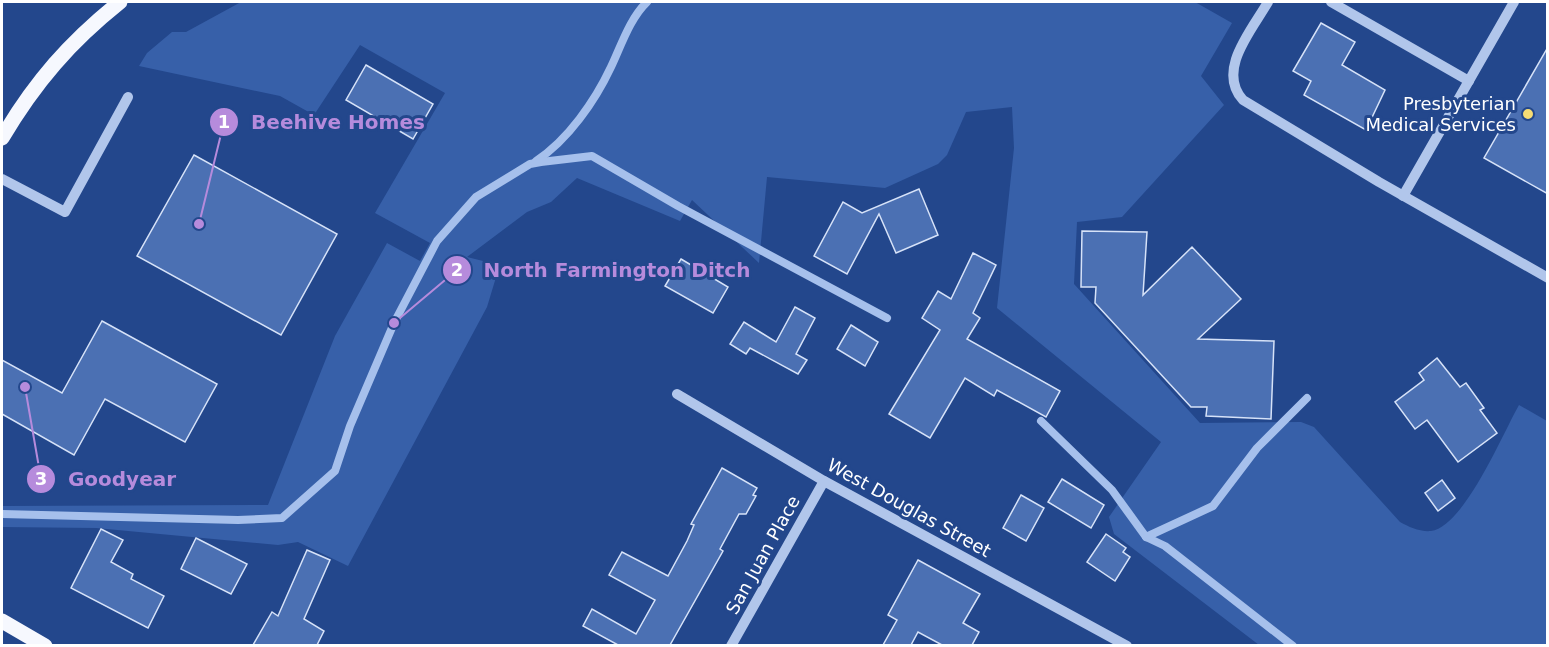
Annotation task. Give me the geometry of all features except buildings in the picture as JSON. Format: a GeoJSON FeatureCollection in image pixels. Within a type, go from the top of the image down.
{"type":"FeatureCollection","features":[{"type":"Feature","properties":{"kind":"main road"},"geometry":{"type":"LineString","coordinates":[[4,129],[68,46],[120,2]]}},
{"type":"Feature","properties":{"kind":"main road"},"geometry":{"type":"LineString","coordinates":[[2,621],[45,645]]}},
{"type":"Feature","properties":{"kind":"street"},"geometry":{"type":"LineString","coordinates":[[1268,2],[1233,65],[1233,86],[1243,100],[1548,278]]}},
{"type":"Feature","properties":{"kind":"street"},"geometry":{"type":"LineString","coordinates":[[1331,2],[1469,81]]}},
{"type":"Feature","properties":{"kind":"street"},"geometry":{"type":"LineString","coordinates":[[1404,196],[1514,2]]}},
{"type":"Feature","properties":{"kind":"street"},"geometry":{"type":"LineString","coordinates":[[2,179],[65,212],[128,97]]}},
{"type":"Feature","properties":{"kind":"street","name":"West Douglas Street"},"geometry":{"type":"LineString","coordinates":[[677,394],[824,481],[1127,645]]}},
{"type":"Feature","properties":{"kind":"street","name":"San Juan Place"},"geometry":{"type":"LineString","coordinates":[[731,645],[824,481]]}},
{"type":"Feature","properties":{"kind":"shaded area"},"geometry":{"type":"Polygon","coordinates":[[[241,2],[1195,2],[1232,23],[1201,76],[1224,105],[1122,217],[1077,222],[1074,284],[1200,423],[1301,422],[1314,427],[1400,522],[1419,530],[1431,531],[1444,526],[1456,514],[1481,477],[1519,405],[1547,421],[1547,645],[1259,645],[1114,534],[1109,517],[1161,442],[997,308],[1014,148],[1012,107],[966,112],[947,155],[938,164],[885,188],[767,177],[759,263],[692,200],[680,221],[577,178],[551,202],[527,212],[467,257],[487,262],[497,274],[487,307],[348,566],[298,542],[278,545],[96,528],[2,527],[2,506],[268,505],[335,336],[387,243],[420,261],[430,243],[375,213],[445,93],[360,45],[314,115],[280,96],[139,66],[147,53],[172,32],[186,32],[241,2]]]}},
{"type":"Feature","properties":{"kind":"waterway"},"geometry":{"type":"LineString","coordinates":[[536,161],[559,142],[580,119],[604,80],[631,24],[647,2]]}},
{"type":"Feature","properties":{"kind":"waterway"},"geometry":{"type":"LineString","coordinates":[[2,514],[238,520],[282,518],[335,471],[350,426],[394,323],[437,241],[476,197],[530,164],[592,156],[678,206],[887,318]]}},
{"type":"Feature","properties":{"kind":"waterway"},"geometry":{"type":"LineString","coordinates":[[1146,537],[1213,506],[1257,448],[1307,398]]}},
{"type":"Feature","properties":{"kind":"waterway"},"geometry":{"type":"LineString","coordinates":[[1041,421],[1112,490],[1146,537],[1165,546],[1293,646]]}},
{"type":"Feature","properties":{"kind":"place","name":"Presbyterian Medical Services"},"geometry":{"type":"Point","coordinates":[1528,114]}},
{"type":"Feature","properties":{"kind":"place","name":"Beehive Homes"},"geometry":{"type":"Point","coordinates":[199,224]}},
{"type":"Feature","properties":{"kind":"place","name":"North Farmington Ditch"},"geometry":{"type":"Point","coordinates":[394,323]}},
{"type":"Feature","properties":{"kind":"place","name":"Goodyear"},"geometry":{"type":"Point","coordinates":[25,387]}}]}
